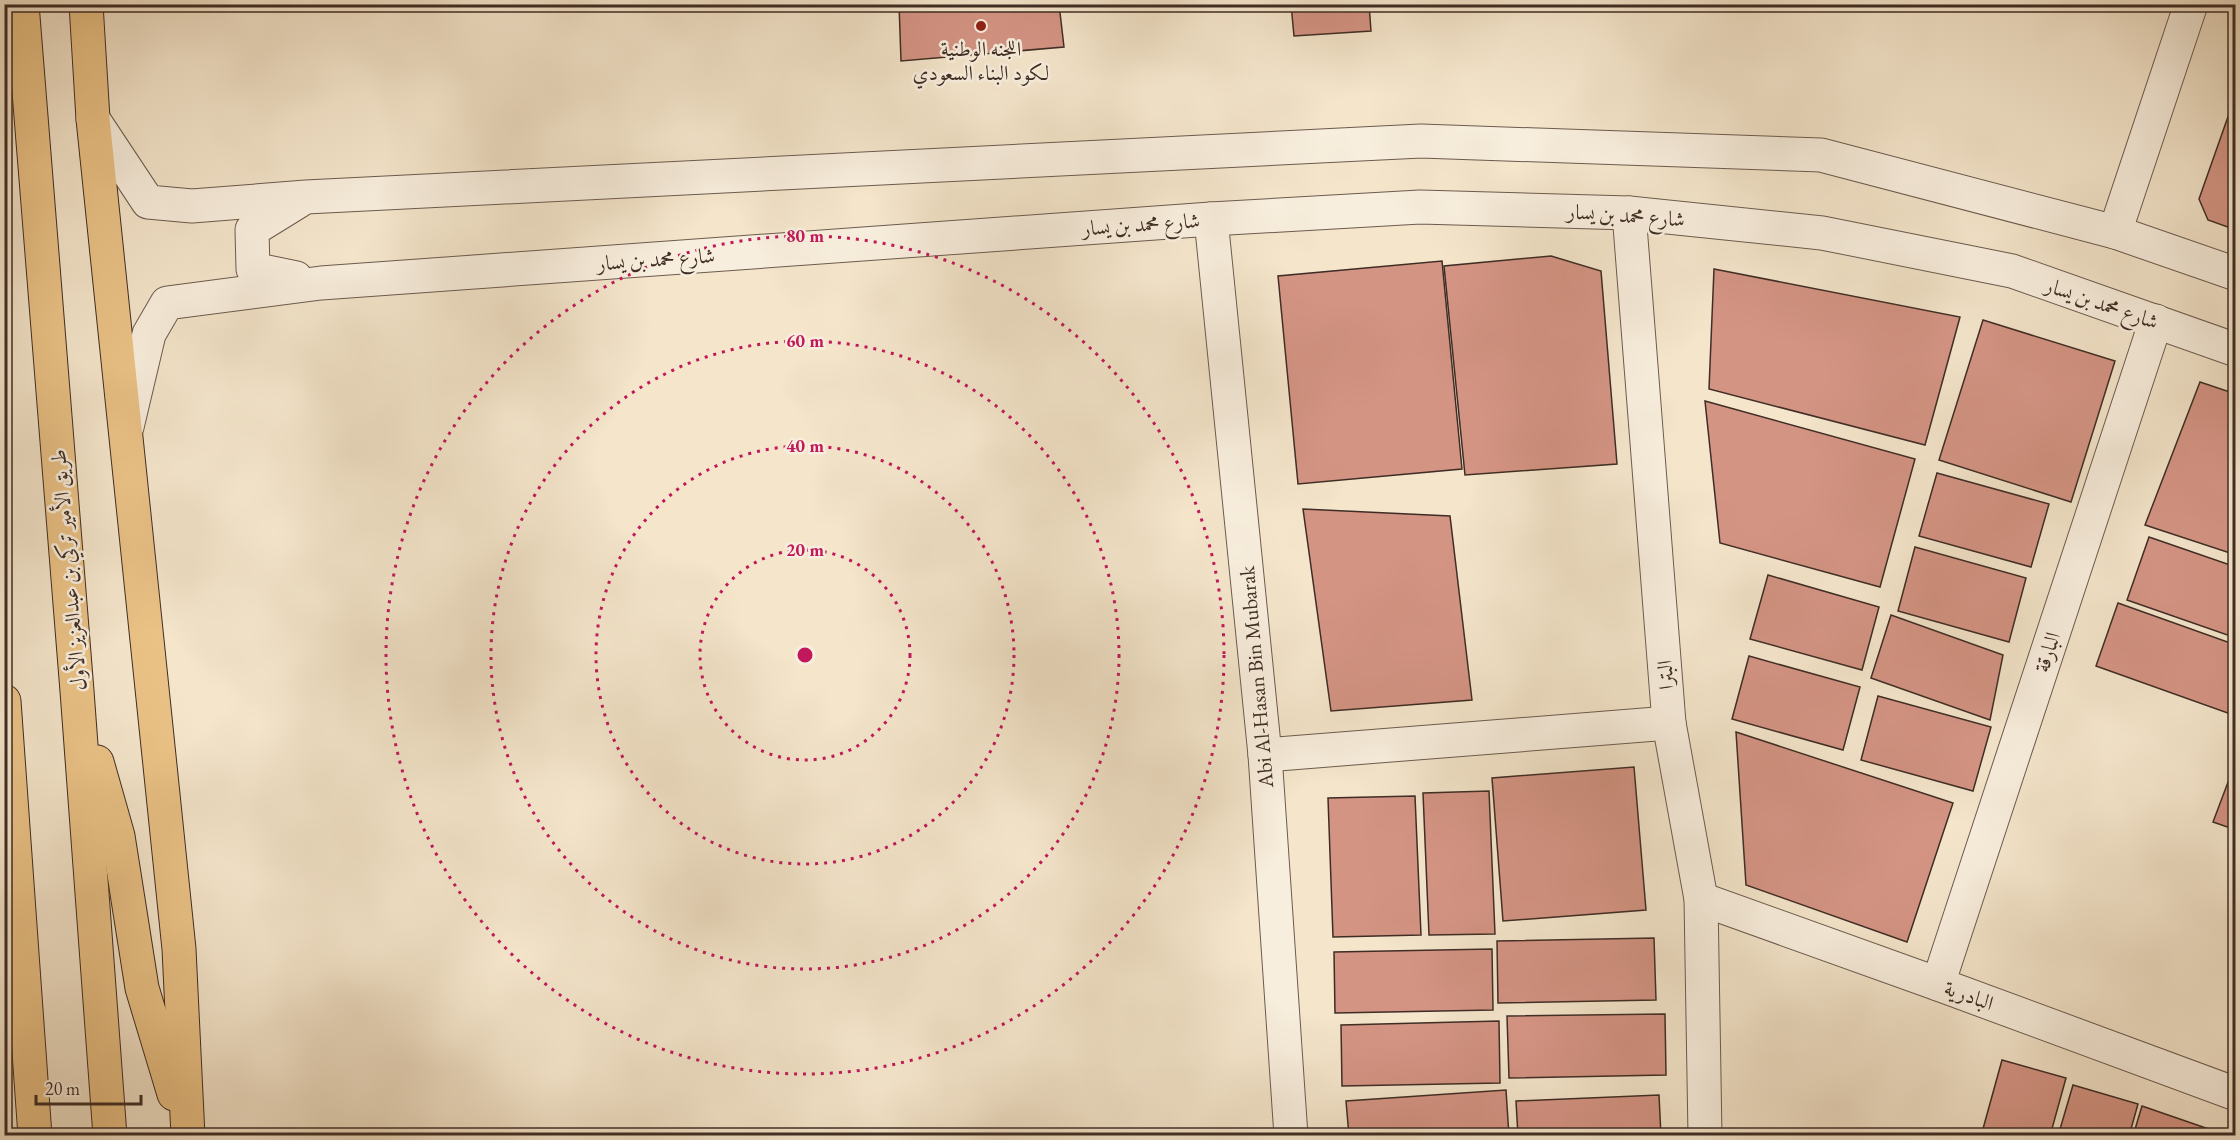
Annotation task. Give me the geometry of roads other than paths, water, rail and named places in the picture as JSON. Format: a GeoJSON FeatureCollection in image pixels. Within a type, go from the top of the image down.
{"type":"FeatureCollection","features":[{"type":"Feature","properties":{"kind":"main road","name":"طريق الأمير تركي بن عبدالعزيز الأول"},"geometry":{"type":"LineString","coordinates":[[22,4],[110,1136]]}},
{"type":"Feature","properties":{"kind":"main road"},"geometry":{"type":"LineString","coordinates":[[86,4],[93,119],[179,949],[188,1136]]}},
{"type":"Feature","properties":{"kind":"main road"},"geometry":{"type":"LineString","coordinates":[[77,691],[118,836],[142,988],[188,1136]]}},
{"type":"Feature","properties":{"kind":"main road"},"geometry":{"type":"LineString","coordinates":[[4,701],[35,1136]]}},
{"type":"Feature","properties":{"kind":"street"},"geometry":{"type":"LineString","coordinates":[[2115,232],[2191,4]]}},
{"type":"Feature","properties":{"kind":"street"},"geometry":{"type":"LineString","coordinates":[[93,119],[148,202],[192,206],[306,197],[1421,141],[1821,155],[2115,232],[2235,274]]}},
{"type":"Feature","properties":{"kind":"street"},"geometry":{"type":"LineString","coordinates":[[306,197],[252,230],[253,269],[321,283]]}},
{"type":"Feature","properties":{"kind":"street","name":"شارع محمد بن يسار"},"geometry":{"type":"LineString","coordinates":[[126,432],[149,334],[167,303],[321,283],[1211,219],[1420,207],[1629,213],[1822,233],[2012,271],[2235,350]]}},
{"type":"Feature","properties":{"kind":"street","name":"البترا"},"geometry":{"type":"LineString","coordinates":[[1629,213],[1669,723],[1701,899],[1705,1136]]}},
{"type":"Feature","properties":{"kind":"street","name":"Abi Al-Hasan Bin Mubarak"},"geometry":{"type":"LineString","coordinates":[[1211,219],[1265,754],[1291,1136]]}},
{"type":"Feature","properties":{"kind":"street","name":"البارقة"},"geometry":{"type":"LineString","coordinates":[[1938,984],[2156,321]]}},
{"type":"Feature","properties":{"kind":"street"},"geometry":{"type":"LineString","coordinates":[[1265,754],[1669,723]]}},
{"type":"Feature","properties":{"kind":"street","name":"البادرية"},"geometry":{"type":"LineString","coordinates":[[1701,899],[2235,1094]]}},
{"type":"Feature","properties":{"kind":"place","name":"اللجنه الوطنية لكود البناء السعودي"},"geometry":{"type":"Point","coordinates":[981,26]}}]}
